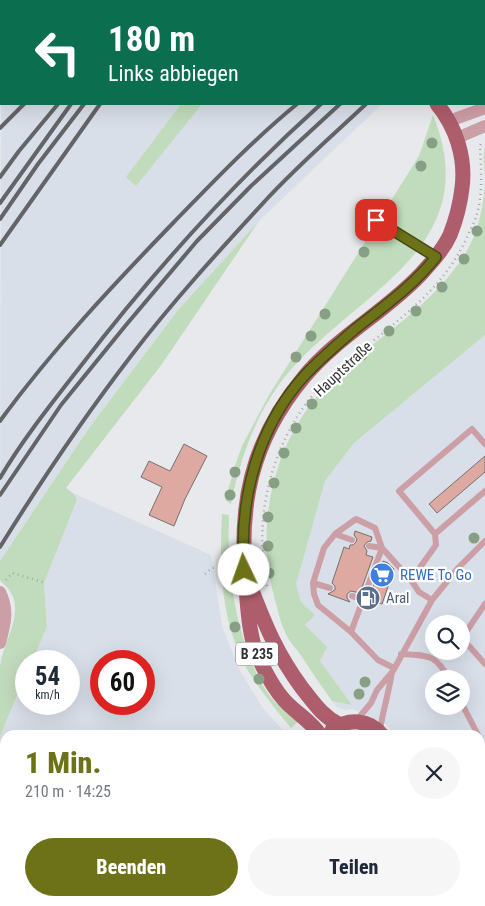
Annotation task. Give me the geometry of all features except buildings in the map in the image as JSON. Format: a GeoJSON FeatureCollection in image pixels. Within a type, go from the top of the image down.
{"type":"FeatureCollection","features":[{"type":"Feature","properties":{"kind":"main road","name":"Hauptstraße"},"geometry":{"type":"LineString","coordinates":[[316,730],[284,700],[256,652],[250,626],[244,570],[243,540],[246,496],[259,454],[278,413],[291,393],[316,364],[354,330],[406,290],[436,257],[449,237],[459,208],[463,180],[462,158],[457,138],[449,121],[438,105]]}},
{"type":"Feature","properties":{"kind":"main road","name":"Hauptstraße"},"geometry":{"type":"LineString","coordinates":[[244,570],[272,640],[281,657],[320,711],[340,725]]}},
{"type":"Feature","properties":{"kind":"main road"},"geometry":{"type":"LineString","coordinates":[[334,730],[340,725],[356,721],[369,724],[376,730]]}},
{"type":"Feature","properties":{"kind":"street"},"geometry":{"type":"LineString","coordinates":[[449,121],[485,108]]}},
{"type":"Feature","properties":{"kind":"street"},"geometry":{"type":"LineString","coordinates":[[457,138],[485,126]]}},
{"type":"Feature","properties":{"kind":"street"},"geometry":{"type":"LineString","coordinates":[[0,643],[7,617],[2,588]]}},
{"type":"Feature","properties":{"kind":"lane"},"geometry":{"type":"LineString","coordinates":[[376,220],[436,257]]}},
{"type":"Feature","properties":{"kind":"lane"},"geometry":{"type":"LineString","coordinates":[[411,580],[436,545],[435,534],[399,491],[472,429],[485,444]]}},
{"type":"Feature","properties":{"kind":"lane"},"geometry":{"type":"LineString","coordinates":[[435,534],[485,491]]}},
{"type":"Feature","properties":{"kind":"lane"},"geometry":{"type":"LineString","coordinates":[[393,669],[378,660],[351,632],[318,605],[313,582],[324,548],[335,534],[356,519],[375,528],[382,548],[411,580],[419,592],[432,600]]}},
{"type":"Feature","properties":{"kind":"lane"},"geometry":{"type":"LineString","coordinates":[[335,534],[352,540]]}},
{"type":"Feature","properties":{"kind":"lane"},"geometry":{"type":"LineString","coordinates":[[356,721],[371,703],[377,690],[393,669],[432,600],[459,567],[485,540]]}},
{"type":"Feature","properties":{"kind":"lane"},"geometry":{"type":"LineString","coordinates":[[369,546],[382,548]]}},
{"type":"Feature","properties":{"kind":"lane"},"geometry":{"type":"LineString","coordinates":[[351,632],[382,548]]}},
{"type":"Feature","properties":{"kind":"lane"},"geometry":{"type":"LineString","coordinates":[[313,582],[330,588]]}},
{"type":"Feature","properties":{"kind":"lane"},"geometry":{"type":"LineString","coordinates":[[352,596],[363,599]]}},
{"type":"Feature","properties":{"kind":"lane"},"geometry":{"type":"LineString","coordinates":[[485,604],[462,638],[485,664]]}},
{"type":"Feature","properties":{"kind":"lane"},"geometry":{"type":"LineString","coordinates":[[401,654],[433,658],[444,670]]}},
{"type":"Feature","properties":{"kind":"lane"},"geometry":{"type":"LineString","coordinates":[[381,730],[383,708],[389,695],[393,669]]}},
{"type":"Feature","properties":{"kind":"lane"},"geometry":{"type":"LineString","coordinates":[[468,715],[476,730]]}},
{"type":"Feature","properties":{"kind":"path","name":"Hauptstraße"},"geometry":{"type":"LineString","coordinates":[[268,590],[262,554],[266,498],[272,469],[286,438],[316,391],[334,373],[432,290],[452,266],[477,214],[481,180],[480,146],[485,138]]}},
{"type":"Feature","properties":{"kind":"path"},"geometry":{"type":"LineString","coordinates":[[205,574],[212,568],[218,567]]}},
{"type":"Feature","properties":{"kind":"path"},"geometry":{"type":"LineString","coordinates":[[2,588],[12,573],[46,583]]}},
{"type":"Feature","properties":{"kind":"shaded area"},"geometry":{"type":"Polygon","coordinates":[[[1,105],[381,105],[259,221],[178,310],[89,428],[0,561],[1,105]]]}},
{"type":"Feature","properties":{"kind":"shaded area"},"geometry":{"type":"Polygon","coordinates":[[[485,335],[485,730],[391,730],[386,724],[353,709],[345,710],[337,707],[332,701],[351,704],[320,661],[305,625],[314,615],[301,602],[295,584],[325,481],[354,443],[485,335]]]}},
{"type":"Feature","properties":{"kind":"shaded area"},"geometry":{"type":"Polygon","coordinates":[[[73,493],[211,555],[222,626],[239,669],[262,707],[283,730],[3,730],[15,700],[15,715],[80,715],[80,650],[37,650],[47,627],[44,583],[77,501],[73,493]]]}},
{"type":"Feature","properties":{"kind":"green space"},"geometry":{"type":"Polygon","coordinates":[[[180,105],[201,105],[136,186],[126,177],[180,105]]]}},
{"type":"Feature","properties":{"kind":"green space"},"geometry":{"type":"Polygon","coordinates":[[[433,115],[445,159],[443,197],[431,230],[410,259],[384,286],[323,337],[283,380],[262,412],[246,448],[231,504],[225,500],[242,446],[269,395],[419,156],[433,115]]]}},
{"type":"Feature","properties":{"kind":"green space"},"geometry":{"type":"Polygon","coordinates":[[[485,147],[485,181],[484,151],[485,147]]]}},
{"type":"Feature","properties":{"kind":"green space"},"geometry":{"type":"Polygon","coordinates":[[[485,181],[485,335],[354,443],[325,481],[296,584],[301,602],[315,615],[305,625],[327,647],[320,661],[352,705],[332,701],[288,638],[282,626],[267,556],[269,504],[274,479],[293,431],[326,385],[339,372],[429,298],[459,263],[471,243],[477,228],[483,205],[485,181]]]}},
{"type":"Feature","properties":{"kind":"green space"},"geometry":{"type":"Polygon","coordinates":[[[259,221],[162,364],[66,488],[73,493],[77,500],[44,583],[47,627],[37,650],[15,650],[15,700],[3,730],[0,730],[0,666],[14,622],[15,611],[14,600],[9,590],[0,581],[0,561],[89,428],[178,310],[259,221]]]}},
{"type":"Feature","properties":{"kind":"green space"},"geometry":{"type":"Polygon","coordinates":[[[222,514],[229,515],[229,551],[232,586],[243,638],[254,668],[267,692],[278,705],[300,720],[291,728],[247,669],[232,633],[227,613],[222,574],[222,514]]]}},
{"type":"Feature","properties":{"kind":"railway"},"geometry":{"type":"LineString","coordinates":[[0,128],[23,105]]}},
{"type":"Feature","properties":{"kind":"railway"},"geometry":{"type":"LineString","coordinates":[[0,177],[57,105]]}},
{"type":"Feature","properties":{"kind":"railway"},"geometry":{"type":"LineString","coordinates":[[0,203],[70,105]]}},
{"type":"Feature","properties":{"kind":"railway"},"geometry":{"type":"LineString","coordinates":[[0,219],[38,164],[83,105]]}},
{"type":"Feature","properties":{"kind":"railway"},"geometry":{"type":"LineString","coordinates":[[0,245],[99,105]]}},
{"type":"Feature","properties":{"kind":"railway"},"geometry":{"type":"LineString","coordinates":[[0,421],[62,343],[128,270],[234,161],[296,105]]}},
{"type":"Feature","properties":{"kind":"railway"},"geometry":{"type":"LineString","coordinates":[[0,478],[18,449],[48,408],[107,332],[164,264],[256,166],[320,105]]}},
{"type":"Feature","properties":{"kind":"railway"},"geometry":{"type":"LineString","coordinates":[[0,495],[61,405],[197,241],[251,186],[339,105]]}},
{"type":"Feature","properties":{"kind":"railway"},"geometry":{"type":"LineString","coordinates":[[0,547],[80,426],[163,316],[277,188],[365,105]]}},
{"type":"Feature","properties":{"kind":"place","name":"REWE To Go"},"geometry":{"type":"Point","coordinates":[382,575]}},
{"type":"Feature","properties":{"kind":"place","name":"Aral"},"geometry":{"type":"Point","coordinates":[368,598]}},
{"type":"Feature","properties":{"kind":"route"},"geometry":{"type":"LineString","coordinates":[[244,570],[243,540],[246,496],[259,454],[278,413],[305,375],[328,352],[406,290],[436,257],[376,220]]}}]}
